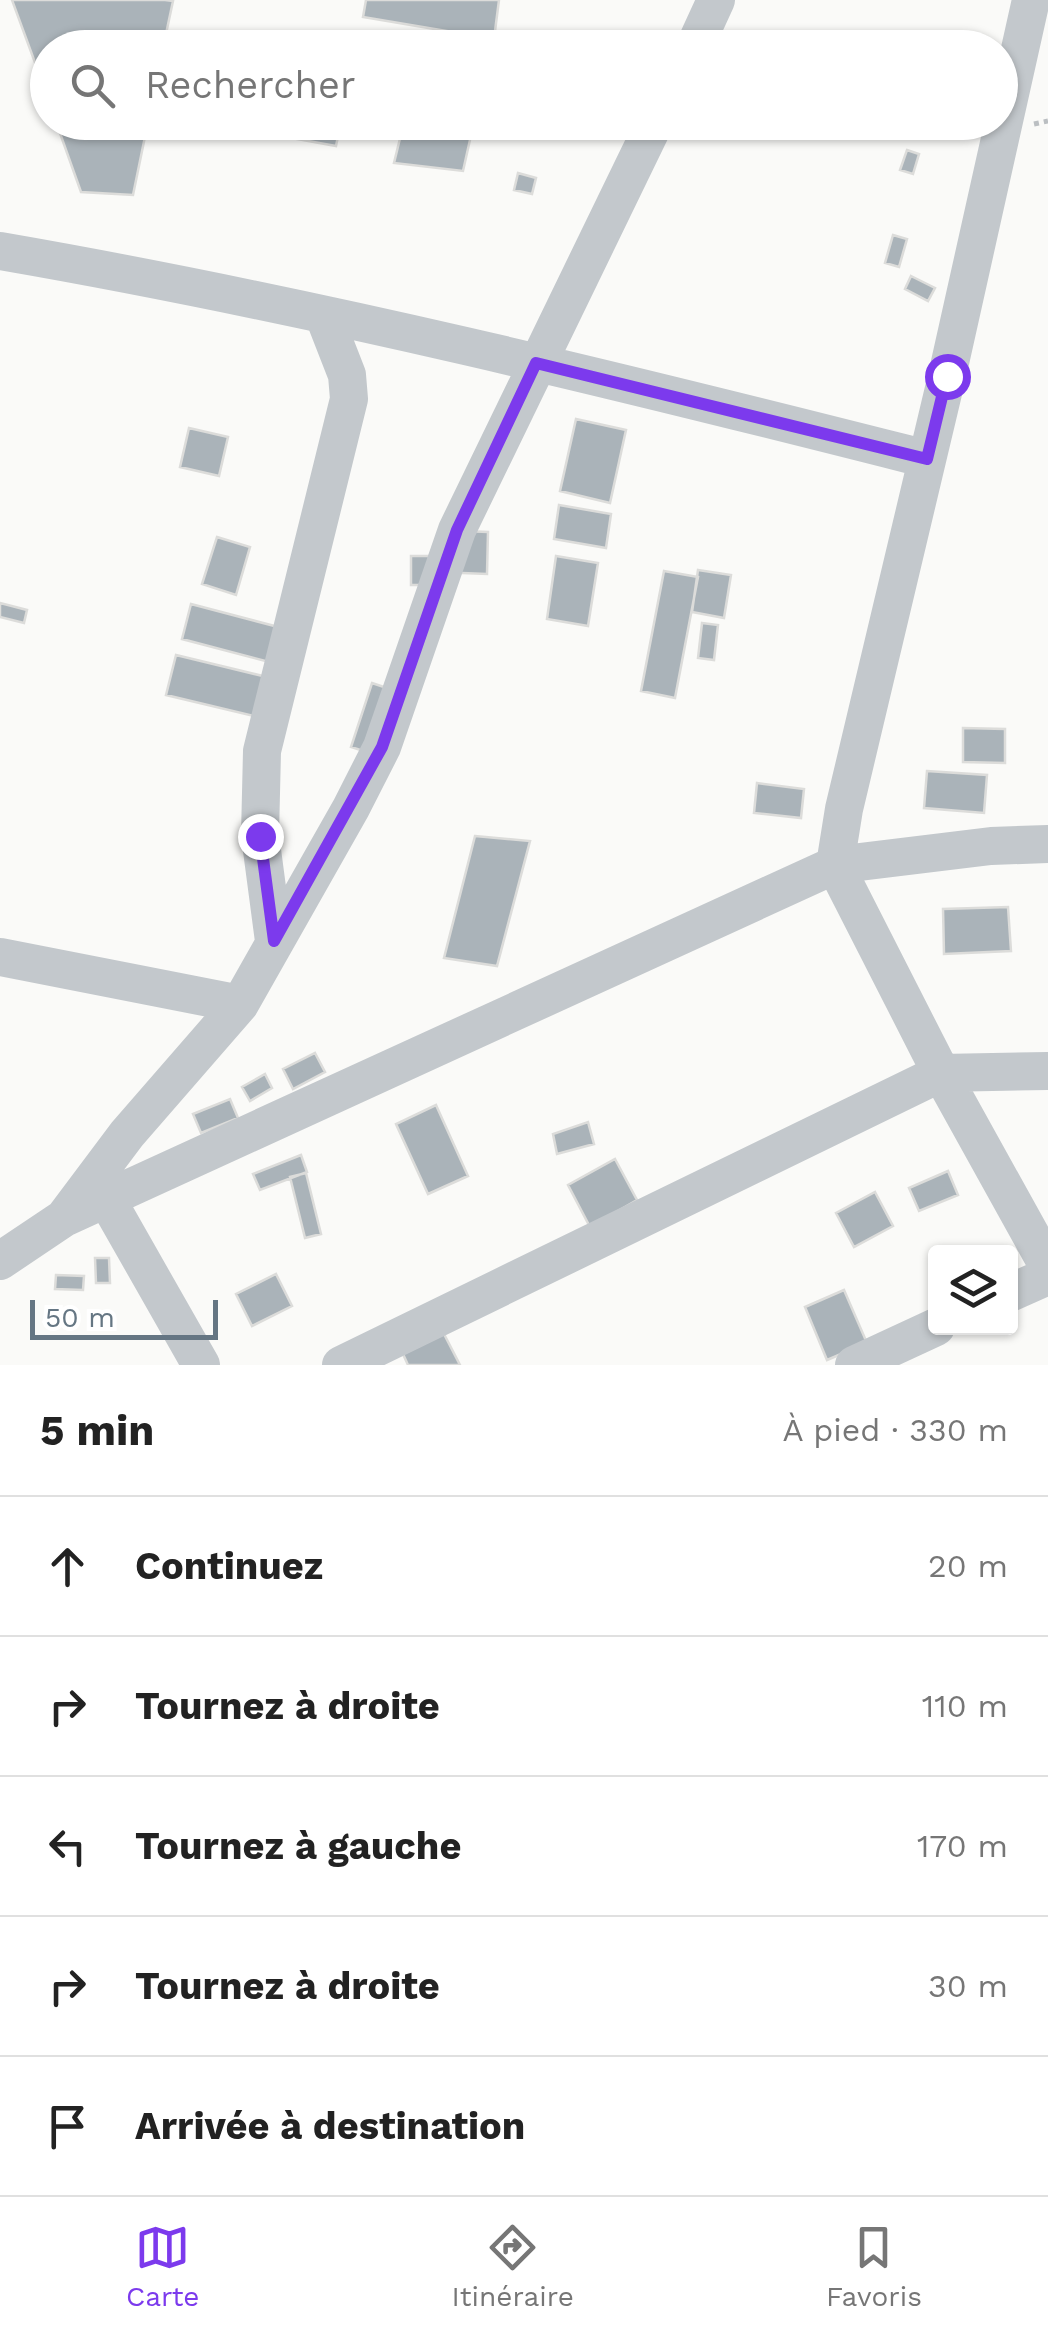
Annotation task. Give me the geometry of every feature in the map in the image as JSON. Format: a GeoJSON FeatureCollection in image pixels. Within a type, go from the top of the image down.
{"type":"FeatureCollection","features":[{"type":"Feature","properties":{"kind":"street"},"geometry":{"type":"LineString","coordinates":[[702,30],[716,0]]}},
{"type":"Feature","properties":{"kind":"street"},"geometry":{"type":"LineString","coordinates":[[1018,57],[1031,0]]}},
{"type":"Feature","properties":{"kind":"street"},"geometry":{"type":"LineString","coordinates":[[64,1218],[126,1134],[240,1004],[382,747],[457,530],[646,140]]}},
{"type":"Feature","properties":{"kind":"street"},"geometry":{"type":"LineString","coordinates":[[999,140],[844,809],[835,865],[941,1072],[1048,1266]]}},
{"type":"Feature","properties":{"kind":"street"},"geometry":{"type":"LineString","coordinates":[[0,251],[116,271],[536,363],[927,459]]}},
{"type":"Feature","properties":{"kind":"street"},"geometry":{"type":"LineString","coordinates":[[274,941],[260,836],[262,751],[350,398],[347,375],[324,316]]}},
{"type":"Feature","properties":{"kind":"street"},"geometry":{"type":"LineString","coordinates":[[0,1261],[64,1218],[106,1198],[835,865],[991,846],[1048,844]]}},
{"type":"Feature","properties":{"kind":"street"},"geometry":{"type":"LineString","coordinates":[[0,957],[240,1004]]}},
{"type":"Feature","properties":{"kind":"street"},"geometry":{"type":"LineString","coordinates":[[341,1365],[941,1072],[1048,1072]]}},
{"type":"Feature","properties":{"kind":"street"},"geometry":{"type":"LineString","coordinates":[[106,1198],[201,1365]]}},
{"type":"Feature","properties":{"kind":"street"},"geometry":{"type":"LineString","coordinates":[[1018,1289],[1048,1276]]}},
{"type":"Feature","properties":{"kind":"street"},"geometry":{"type":"LineString","coordinates":[[854,1365],[928,1331]]}},
{"type":"Feature","properties":{"kind":"building"},"geometry":{"type":"Polygon","coordinates":[[[12,0],[173,1],[167,30],[30,30],[30,49],[12,0]]]}},
{"type":"Feature","properties":{"kind":"building"},"geometry":{"type":"Polygon","coordinates":[[[366,0],[499,0],[495,30],[440,30],[363,17],[366,0]]]}},
{"type":"Feature","properties":{"kind":"building"},"geometry":{"type":"Polygon","coordinates":[[[62,140],[144,140],[133,195],[81,192],[62,140]]]}},
{"type":"Feature","properties":{"kind":"building"},"geometry":{"type":"Polygon","coordinates":[[[303,140],[337,140],[336,146],[303,140]]]}},
{"type":"Feature","properties":{"kind":"building"},"geometry":{"type":"Polygon","coordinates":[[[400,140],[470,140],[463,171],[394,163],[400,140]]]}},
{"type":"Feature","properties":{"kind":"building"},"geometry":{"type":"Polygon","coordinates":[[[907,150],[919,154],[913,174],[900,170],[907,150]]]}},
{"type":"Feature","properties":{"kind":"building"},"geometry":{"type":"Polygon","coordinates":[[[518,173],[536,178],[532,194],[514,190],[518,173]]]}},
{"type":"Feature","properties":{"kind":"building"},"geometry":{"type":"Polygon","coordinates":[[[893,235],[907,239],[899,267],[885,263],[893,235]]]}},
{"type":"Feature","properties":{"kind":"building"},"geometry":{"type":"Polygon","coordinates":[[[911,276],[935,288],[928,301],[905,289],[911,276]]]}},
{"type":"Feature","properties":{"kind":"building"},"geometry":{"type":"Polygon","coordinates":[[[576,419],[626,430],[610,503],[560,491],[576,419]]]}},
{"type":"Feature","properties":{"kind":"building"},"geometry":{"type":"Polygon","coordinates":[[[189,428],[228,437],[219,476],[180,467],[189,428]]]}},
{"type":"Feature","properties":{"kind":"building"},"geometry":{"type":"Polygon","coordinates":[[[559,505],[611,514],[606,548],[554,539],[559,505]]]}},
{"type":"Feature","properties":{"kind":"building"},"geometry":{"type":"Polygon","coordinates":[[[439,530],[488,532],[487,574],[437,572],[439,530]]]}},
{"type":"Feature","properties":{"kind":"building"},"geometry":{"type":"Polygon","coordinates":[[[217,537],[250,547],[236,595],[202,584],[217,537]]]}},
{"type":"Feature","properties":{"kind":"building"},"geometry":{"type":"Polygon","coordinates":[[[411,556],[429,556],[429,585],[411,585],[411,556]]]}},
{"type":"Feature","properties":{"kind":"building"},"geometry":{"type":"Polygon","coordinates":[[[556,556],[598,563],[588,626],[547,619],[556,556]]]}},
{"type":"Feature","properties":{"kind":"building"},"geometry":{"type":"Polygon","coordinates":[[[698,570],[731,575],[724,618],[692,612],[698,570]]]}},
{"type":"Feature","properties":{"kind":"building"},"geometry":{"type":"Polygon","coordinates":[[[664,571],[698,577],[675,698],[641,691],[664,571]]]}},
{"type":"Feature","properties":{"kind":"building"},"geometry":{"type":"Polygon","coordinates":[[[0,603],[27,610],[24,623],[0,617],[0,603]]]}},
{"type":"Feature","properties":{"kind":"building"},"geometry":{"type":"Polygon","coordinates":[[[191,604],[282,628],[273,663],[182,639],[191,604]]]}},
{"type":"Feature","properties":{"kind":"building"},"geometry":{"type":"Polygon","coordinates":[[[702,623],[718,625],[714,660],[698,658],[702,623]]]}},
{"type":"Feature","properties":{"kind":"building"},"geometry":{"type":"Polygon","coordinates":[[[176,655],[267,677],[258,717],[166,695],[176,655]]]}},
{"type":"Feature","properties":{"kind":"building"},"geometry":{"type":"Polygon","coordinates":[[[372,683],[411,696],[391,760],[351,747],[372,683]]]}},
{"type":"Feature","properties":{"kind":"building"},"geometry":{"type":"Polygon","coordinates":[[[963,728],[1005,729],[1005,763],[963,762],[963,728]]]}},
{"type":"Feature","properties":{"kind":"building"},"geometry":{"type":"Polygon","coordinates":[[[927,771],[987,775],[984,813],[924,808],[927,771]]]}},
{"type":"Feature","properties":{"kind":"building"},"geometry":{"type":"Polygon","coordinates":[[[757,783],[804,789],[801,818],[754,813],[757,783]]]}},
{"type":"Feature","properties":{"kind":"building"},"geometry":{"type":"Polygon","coordinates":[[[475,836],[530,841],[497,966],[444,958],[475,836]]]}},
{"type":"Feature","properties":{"kind":"building"},"geometry":{"type":"Polygon","coordinates":[[[1008,907],[1011,951],[944,954],[943,909],[1008,907]]]}},
{"type":"Feature","properties":{"kind":"building"},"geometry":{"type":"Polygon","coordinates":[[[315,1053],[325,1072],[293,1089],[283,1069],[315,1053]]]}},
{"type":"Feature","properties":{"kind":"building"},"geometry":{"type":"Polygon","coordinates":[[[265,1074],[272,1088],[250,1101],[242,1087],[265,1074]]]}},
{"type":"Feature","properties":{"kind":"building"},"geometry":{"type":"Polygon","coordinates":[[[230,1099],[238,1118],[201,1133],[193,1114],[230,1099]]]}},
{"type":"Feature","properties":{"kind":"building"},"geometry":{"type":"Polygon","coordinates":[[[436,1105],[468,1176],[428,1194],[396,1124],[436,1105]]]}},
{"type":"Feature","properties":{"kind":"building"},"geometry":{"type":"Polygon","coordinates":[[[588,1122],[594,1144],[557,1154],[553,1134],[588,1122]]]}},
{"type":"Feature","properties":{"kind":"building"},"geometry":{"type":"Polygon","coordinates":[[[301,1155],[307,1172],[260,1190],[253,1174],[301,1155]]]}},
{"type":"Feature","properties":{"kind":"building"},"geometry":{"type":"Polygon","coordinates":[[[615,1159],[637,1200],[590,1227],[568,1185],[615,1159]]]}},
{"type":"Feature","properties":{"kind":"building"},"geometry":{"type":"Polygon","coordinates":[[[948,1171],[958,1195],[919,1211],[909,1188],[948,1171]]]}},
{"type":"Feature","properties":{"kind":"building"},"geometry":{"type":"Polygon","coordinates":[[[306,1173],[321,1234],[305,1238],[290,1177],[306,1173]]]}},
{"type":"Feature","properties":{"kind":"building"},"geometry":{"type":"Polygon","coordinates":[[[875,1192],[893,1226],[854,1247],[836,1213],[875,1192]]]}},
{"type":"Feature","properties":{"kind":"building"},"geometry":{"type":"Polygon","coordinates":[[[95,1258],[109,1258],[110,1283],[96,1283],[95,1258]]]}},
{"type":"Feature","properties":{"kind":"building"},"geometry":{"type":"Polygon","coordinates":[[[276,1274],[292,1306],[252,1326],[236,1294],[276,1274]]]}},
{"type":"Feature","properties":{"kind":"building"},"geometry":{"type":"Polygon","coordinates":[[[56,1275],[84,1276],[83,1290],[55,1289],[56,1275]]]}},
{"type":"Feature","properties":{"kind":"building"},"geometry":{"type":"Polygon","coordinates":[[[844,1290],[867,1343],[827,1360],[805,1307],[844,1290]]]}},
{"type":"Feature","properties":{"kind":"building"},"geometry":{"type":"Polygon","coordinates":[[[444,1334],[460,1365],[408,1365],[403,1354],[444,1334]]]}},
{"type":"Feature","properties":{"kind":"route"},"geometry":{"type":"LineString","coordinates":[[260,836],[274,941],[382,747],[457,530],[536,363],[927,459],[947,376]]}}]}
